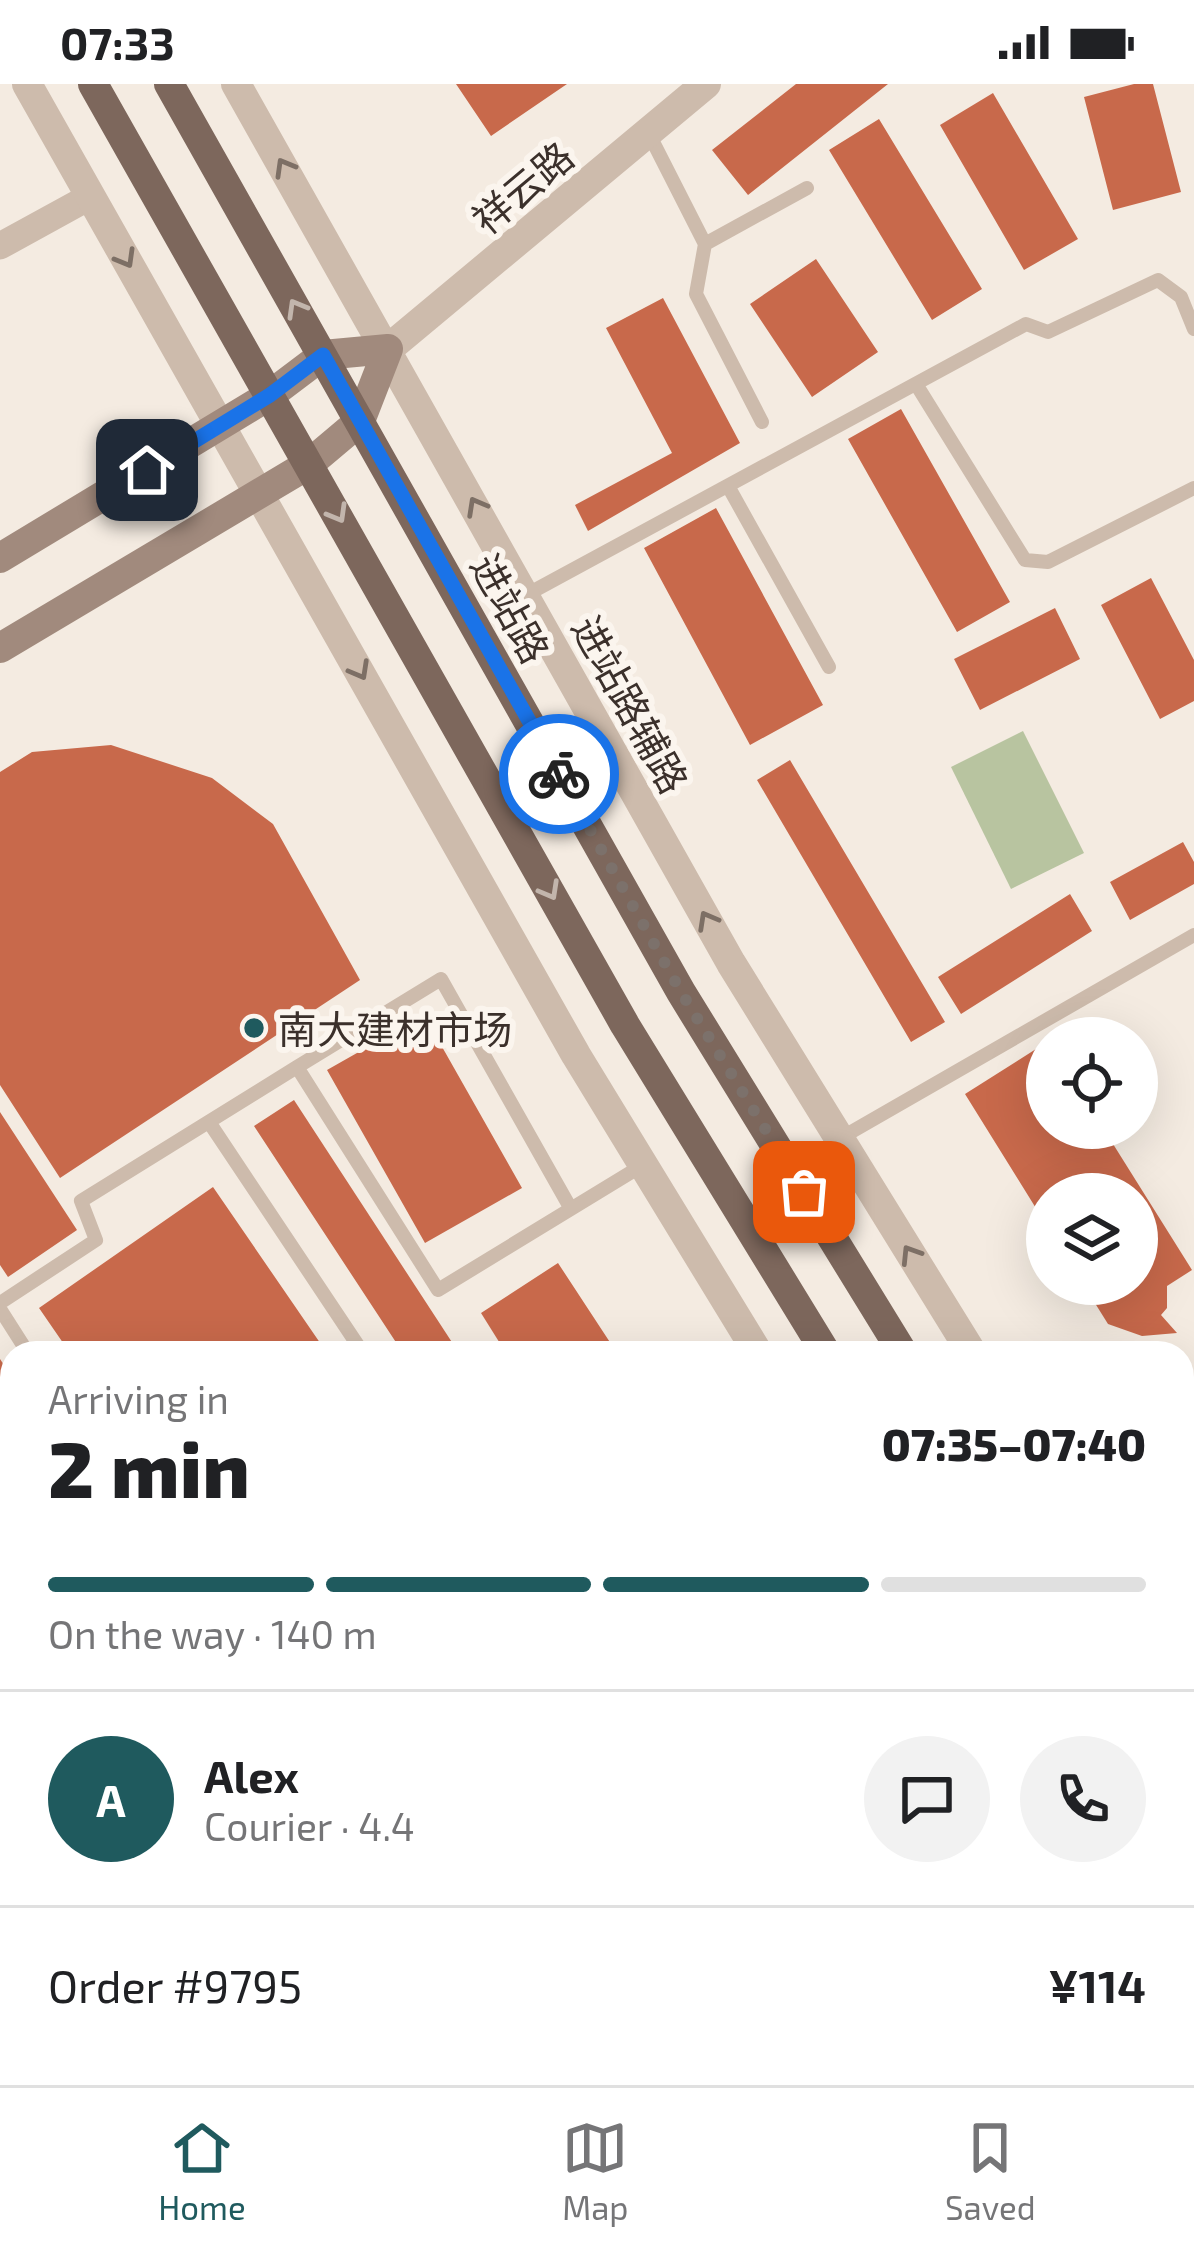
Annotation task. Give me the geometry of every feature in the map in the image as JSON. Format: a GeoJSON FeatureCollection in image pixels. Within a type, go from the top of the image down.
{"type":"FeatureCollection","features":[{"type":"Feature","properties":{"kind":"main road"},"geometry":{"type":"LineString","coordinates":[[93,84],[625,1025],[819,1341]]}},
{"type":"Feature","properties":{"kind":"main road","name":"进站路"},"geometry":{"type":"LineString","coordinates":[[169,84],[681,992],[896,1341]]}},
{"type":"Feature","properties":{"kind":"main road"},"geometry":{"type":"LineString","coordinates":[[0,558],[270,395],[323,355],[388,349]]}},
{"type":"Feature","properties":{"kind":"main road","name":"祥云路"},"geometry":{"type":"LineString","coordinates":[[0,648],[309,464],[360,421],[388,349]]}},
{"type":"Feature","properties":{"kind":"street"},"geometry":{"type":"LineString","coordinates":[[27,84],[643,1165],[751,1341]]}},
{"type":"Feature","properties":{"kind":"street","name":"进站路辅路"},"geometry":{"type":"LineString","coordinates":[[236,84],[731,963],[964,1341]]}},
{"type":"Feature","properties":{"kind":"street","name":"祥云路"},"geometry":{"type":"LineString","coordinates":[[388,349],[706,84]]}},
{"type":"Feature","properties":{"kind":"street"},"geometry":{"type":"LineString","coordinates":[[0,246],[91,196]]}},
{"type":"Feature","properties":{"kind":"lane"},"geometry":{"type":"LineString","coordinates":[[648,132],[705,244],[696,293],[762,422]]}},
{"type":"Feature","properties":{"kind":"lane"},"geometry":{"type":"LineString","coordinates":[[705,244],[807,188]]}},
{"type":"Feature","properties":{"kind":"lane"},"geometry":{"type":"LineString","coordinates":[[526,595],[1026,324],[1048,332],[1158,280],[1181,297],[1194,329]]}},
{"type":"Feature","properties":{"kind":"lane"},"geometry":{"type":"LineString","coordinates":[[916,384],[1025,560],[1048,562],[1194,488]]}},
{"type":"Feature","properties":{"kind":"lane"},"geometry":{"type":"LineString","coordinates":[[728,486],[829,668]]}},
{"type":"Feature","properties":{"kind":"lane"},"geometry":{"type":"LineString","coordinates":[[839,1139],[1194,935]]}},
{"type":"Feature","properties":{"kind":"lane"},"geometry":{"type":"LineString","coordinates":[[21,1341],[0,1306],[96,1240],[81,1201],[441,979],[571,1209]]}},
{"type":"Feature","properties":{"kind":"lane"},"geometry":{"type":"LineString","coordinates":[[298,1067],[438,1290],[643,1165]]}},
{"type":"Feature","properties":{"kind":"lane"},"geometry":{"type":"LineString","coordinates":[[209,1122],[354,1341]]}},
{"type":"Feature","properties":{"kind":"green space"},"geometry":{"type":"Polygon","coordinates":[[[1023,731],[1084,853],[1011,889],[951,767],[1023,731]]]}},
{"type":"Feature","properties":{"kind":"building"},"geometry":{"type":"Polygon","coordinates":[[[456,84],[567,84],[491,136],[456,84]]]}},
{"type":"Feature","properties":{"kind":"building"},"geometry":{"type":"Polygon","coordinates":[[[796,84],[888,84],[748,195],[712,150],[796,84]]]}},
{"type":"Feature","properties":{"kind":"building"},"geometry":{"type":"Polygon","coordinates":[[[1153,84],[1181,192],[1113,210],[1084,97],[1153,84]]]}},
{"type":"Feature","properties":{"kind":"building"},"geometry":{"type":"Polygon","coordinates":[[[993,93],[1078,239],[1024,270],[940,125],[993,93]]]}},
{"type":"Feature","properties":{"kind":"building"},"geometry":{"type":"Polygon","coordinates":[[[879,119],[982,289],[932,320],[829,150],[879,119]]]}},
{"type":"Feature","properties":{"kind":"building"},"geometry":{"type":"Polygon","coordinates":[[[816,259],[878,352],[812,397],[750,304],[816,259]]]}},
{"type":"Feature","properties":{"kind":"building"},"geometry":{"type":"Polygon","coordinates":[[[663,298],[740,443],[588,531],[575,505],[672,453],[606,328],[663,298]]]}},
{"type":"Feature","properties":{"kind":"building"},"geometry":{"type":"Polygon","coordinates":[[[901,409],[1010,602],[957,632],[848,439],[901,409]]]}},
{"type":"Feature","properties":{"kind":"building"},"geometry":{"type":"Polygon","coordinates":[[[716,508],[823,705],[750,745],[644,548],[716,508]]]}},
{"type":"Feature","properties":{"kind":"building"},"geometry":{"type":"Polygon","coordinates":[[[1151,578],[1194,660],[1194,701],[1160,719],[1101,605],[1151,578]]]}},
{"type":"Feature","properties":{"kind":"building"},"geometry":{"type":"Polygon","coordinates":[[[1055,608],[1080,659],[980,710],[954,659],[1055,608]]]}},
{"type":"Feature","properties":{"kind":"building"},"geometry":{"type":"Polygon","coordinates":[[[111,745],[212,778],[273,824],[360,980],[60,1178],[0,1085],[0,772],[32,752],[111,745]]]}},
{"type":"Feature","properties":{"kind":"building"},"geometry":{"type":"Polygon","coordinates":[[[790,760],[945,1022],[911,1042],[757,780],[790,760]]]}},
{"type":"Feature","properties":{"kind":"building"},"geometry":{"type":"Polygon","coordinates":[[[1183,842],[1194,862],[1194,884],[1130,920],[1110,882],[1183,842]]]}},
{"type":"Feature","properties":{"kind":"building"},"geometry":{"type":"Polygon","coordinates":[[[1070,894],[1092,931],[961,1014],[938,977],[1070,894]]]}},
{"type":"Feature","properties":{"kind":"building"},"geometry":{"type":"Polygon","coordinates":[[[424,1015],[522,1188],[425,1243],[327,1070],[424,1015]]]}},
{"type":"Feature","properties":{"kind":"building"},"geometry":{"type":"Polygon","coordinates":[[[1026,1055],[1026,1149],[1116,1149],[1131,1173],[1026,1173],[1026,1192],[965,1094],[1026,1055]]]}},
{"type":"Feature","properties":{"kind":"building"},"geometry":{"type":"Polygon","coordinates":[[[294,1100],[451,1341],[395,1341],[254,1126],[294,1100]]]}},
{"type":"Feature","properties":{"kind":"building"},"geometry":{"type":"Polygon","coordinates":[[[0,1112],[77,1230],[8,1277],[0,1265],[0,1112]]]}},
{"type":"Feature","properties":{"kind":"building"},"geometry":{"type":"Polygon","coordinates":[[[213,1187],[319,1341],[62,1341],[39,1308],[213,1187]]]}},
{"type":"Feature","properties":{"kind":"building"},"geometry":{"type":"Polygon","coordinates":[[[1158,1216],[1192,1270],[1167,1286],[1167,1308],[1161,1315],[1177,1333],[1142,1336],[1108,1324],[1096,1305],[1158,1305],[1158,1216]]]}},
{"type":"Feature","properties":{"kind":"building"},"geometry":{"type":"Polygon","coordinates":[[[558,1263],[609,1341],[498,1341],[481,1313],[558,1263]]]}},
{"type":"Feature","properties":{"kind":"way so far"},"geometry":{"type":"LineString","coordinates":[[559,774],[681,992],[804,1192]]}},
{"type":"Feature","properties":{"kind":"place","name":"南大建材市场"},"geometry":{"type":"Point","coordinates":[254,1028]}},
{"type":"Feature","properties":{"kind":"route"},"geometry":{"type":"LineString","coordinates":[[147,470],[270,395],[323,355],[559,774]]}}]}
